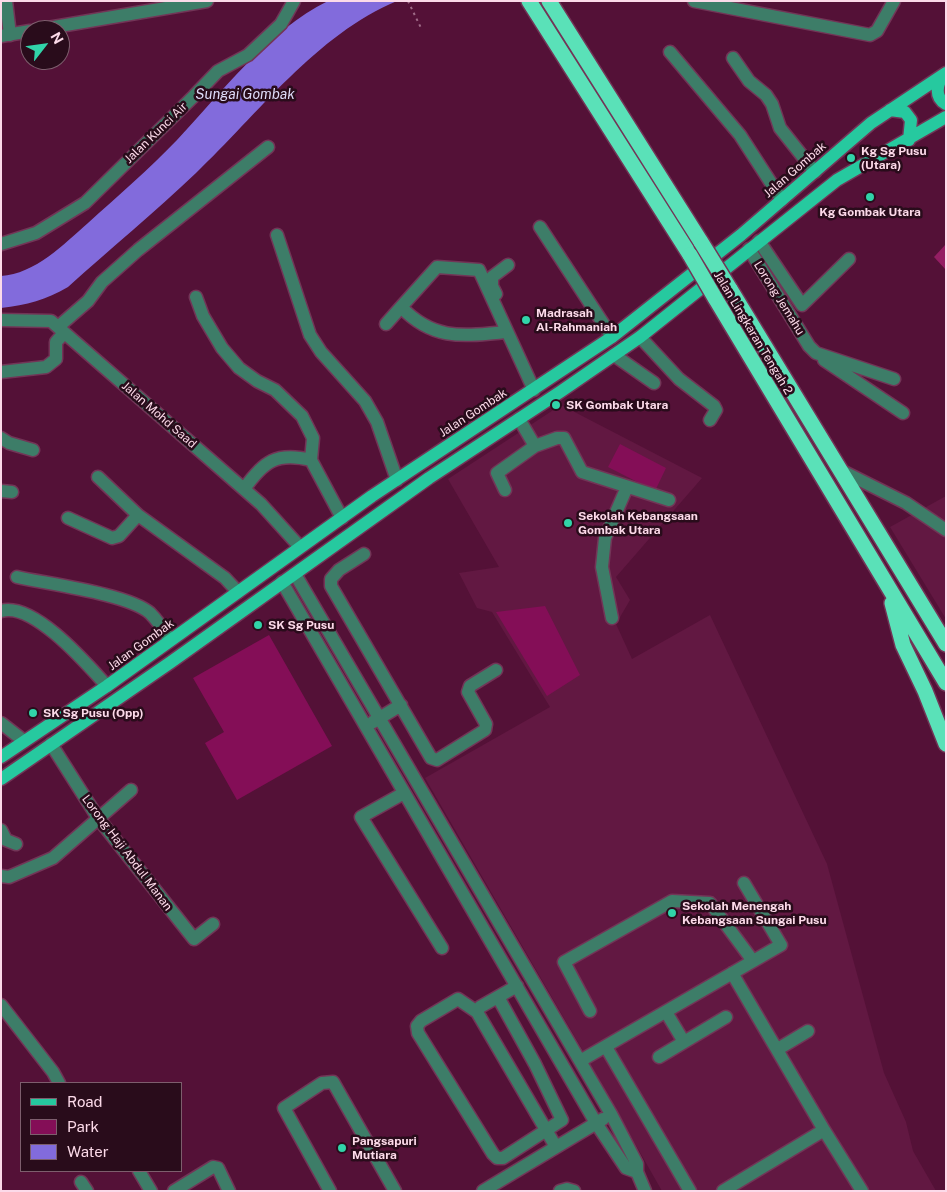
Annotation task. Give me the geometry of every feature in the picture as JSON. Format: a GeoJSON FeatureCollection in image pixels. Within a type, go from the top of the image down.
{"type":"FeatureCollection","features":[{"type":"Feature","properties":{"kind":"highway","name":"Jalan Lingkaran Tengah 2"},"geometry":{"type":"LineString","coordinates":[[529,1],[690,255],[943,680]]}},
{"type":"Feature","properties":{"kind":"highway","name":"Jalan Lingkaran Tengah 2"},"geometry":{"type":"LineString","coordinates":[[549,1],[701,242],[946,644]]}},
{"type":"Feature","properties":{"kind":"highway"},"geometry":{"type":"LineString","coordinates":[[888,587],[903,645],[925,691],[946,744]]}},
{"type":"Feature","properties":{"kind":"main road","name":"Jalan Gombak"},"geometry":{"type":"LineString","coordinates":[[1,757],[107,686],[397,480],[612,337],[782,200],[871,123],[944,74]]}},
{"type":"Feature","properties":{"kind":"main road"},"geometry":{"type":"LineString","coordinates":[[944,74],[937,88],[939,98],[946,104]]}},
{"type":"Feature","properties":{"kind":"main road"},"geometry":{"type":"LineString","coordinates":[[890,110],[905,112],[912,120],[908,140]]}},
{"type":"Feature","properties":{"kind":"main road"},"geometry":{"type":"LineString","coordinates":[[1,779],[429,478],[640,337],[836,180],[946,117]]}},
{"type":"Feature","properties":{"kind":"street"},"geometry":{"type":"LineString","coordinates":[[6,1],[6,36],[20,33]]}},
{"type":"Feature","properties":{"kind":"street"},"geometry":{"type":"LineString","coordinates":[[70,22],[140,6],[207,1]]}},
{"type":"Feature","properties":{"kind":"street","name":"Jalan Kunci Air"},"geometry":{"type":"LineString","coordinates":[[1,244],[36,233],[85,203],[218,71],[248,54],[281,24],[294,1]]}},
{"type":"Feature","properties":{"kind":"street"},"geometry":{"type":"LineString","coordinates":[[694,1],[870,35],[877,31],[894,1]]}},
{"type":"Feature","properties":{"kind":"street"},"geometry":{"type":"LineString","coordinates":[[670,52],[740,135],[782,200]]}},
{"type":"Feature","properties":{"kind":"street"},"geometry":{"type":"LineString","coordinates":[[733,58],[749,81],[766,95],[772,104],[780,128],[814,172]]}},
{"type":"Feature","properties":{"kind":"street"},"geometry":{"type":"LineString","coordinates":[[1,372],[46,367],[52,364],[56,359],[56,342],[61,330],[88,301],[102,282],[138,250],[268,147]]}},
{"type":"Feature","properties":{"kind":"street"},"geometry":{"type":"LineString","coordinates":[[540,227],[612,337]]}},
{"type":"Feature","properties":{"kind":"street"},"geometry":{"type":"LineString","coordinates":[[277,234],[310,335],[321,352],[365,402],[377,422],[397,480]]}},
{"type":"Feature","properties":{"kind":"street"},"geometry":{"type":"LineString","coordinates":[[754,245],[802,305],[848,259]]}},
{"type":"Feature","properties":{"kind":"street","name":"Lorong Jemahu"},"geometry":{"type":"LineString","coordinates":[[754,245],[813,349]]}},
{"type":"Feature","properties":{"kind":"street"},"geometry":{"type":"LineString","coordinates":[[508,265],[492,277],[492,286],[537,388]]}},
{"type":"Feature","properties":{"kind":"street"},"geometry":{"type":"LineString","coordinates":[[386,324],[437,267],[479,270],[506,332],[537,388]]}},
{"type":"Feature","properties":{"kind":"street"},"geometry":{"type":"LineString","coordinates":[[196,297],[203,316],[222,348],[239,368],[257,381],[275,390],[302,416],[313,438],[311,460],[342,518]]}},
{"type":"Feature","properties":{"kind":"street"},"geometry":{"type":"LineString","coordinates":[[401,307],[415,321],[444,334],[471,336],[506,332]]}},
{"type":"Feature","properties":{"kind":"street","name":"Jalan Mohd Saad"},"geometry":{"type":"LineString","coordinates":[[1,320],[51,321],[261,504],[300,548]]}},
{"type":"Feature","properties":{"kind":"street"},"geometry":{"type":"LineString","coordinates":[[640,337],[679,379],[714,406],[716,410],[710,420]]}},
{"type":"Feature","properties":{"kind":"street"},"geometry":{"type":"LineString","coordinates":[[813,349],[894,379]]}},
{"type":"Feature","properties":{"kind":"street"},"geometry":{"type":"LineString","coordinates":[[813,349],[902,413]]}},
{"type":"Feature","properties":{"kind":"street"},"geometry":{"type":"LineString","coordinates":[[614,355],[654,383]]}},
{"type":"Feature","properties":{"kind":"street"},"geometry":{"type":"LineString","coordinates":[[519,419],[535,446]]}},
{"type":"Feature","properties":{"kind":"street"},"geometry":{"type":"LineString","coordinates":[[1,438],[9,443],[33,450]]}},
{"type":"Feature","properties":{"kind":"street"},"geometry":{"type":"LineString","coordinates":[[505,490],[497,473],[535,446],[557,438],[564,438],[582,472],[669,500]]}},
{"type":"Feature","properties":{"kind":"street"},"geometry":{"type":"LineString","coordinates":[[244,489],[258,468],[274,460],[292,456],[311,460]]}},
{"type":"Feature","properties":{"kind":"street"},"geometry":{"type":"LineString","coordinates":[[840,470],[944,524]]}},
{"type":"Feature","properties":{"kind":"street"},"geometry":{"type":"LineString","coordinates":[[98,477],[138,515],[225,578],[238,592]]}},
{"type":"Feature","properties":{"kind":"street"},"geometry":{"type":"LineString","coordinates":[[612,618],[602,567],[605,538],[626,487]]}},
{"type":"Feature","properties":{"kind":"street"},"geometry":{"type":"LineString","coordinates":[[68,518],[112,538],[119,536],[138,515]]}},
{"type":"Feature","properties":{"kind":"street"},"geometry":{"type":"LineString","coordinates":[[364,554],[339,570],[331,579],[331,586],[431,758],[437,760],[485,730],[486,724],[468,692],[470,686],[496,670]]}},
{"type":"Feature","properties":{"kind":"street"},"geometry":{"type":"LineString","coordinates":[[295,574],[611,1114],[637,1164],[636,1172],[645,1191]]}},
{"type":"Feature","properties":{"kind":"street"},"geometry":{"type":"LineString","coordinates":[[17,577],[122,598],[149,612],[162,626],[170,640]]}},
{"type":"Feature","properties":{"kind":"street"},"geometry":{"type":"LineString","coordinates":[[282,582],[596,1123],[626,1168],[636,1172]]}},
{"type":"Feature","properties":{"kind":"street"},"geometry":{"type":"LineString","coordinates":[[1,612],[9,609],[41,622],[78,654],[107,686]]}},
{"type":"Feature","properties":{"kind":"street"},"geometry":{"type":"LineString","coordinates":[[366,726],[401,705]]}},
{"type":"Feature","properties":{"kind":"street"},"geometry":{"type":"LineString","coordinates":[[1,723],[24,741]]}},
{"type":"Feature","properties":{"kind":"street","name":"Lorong Haji Abdul Manan"},"geometry":{"type":"LineString","coordinates":[[51,744],[98,818],[194,939],[213,924]]}},
{"type":"Feature","properties":{"kind":"street"},"geometry":{"type":"LineString","coordinates":[[1,876],[9,877],[53,858],[131,790]]}},
{"type":"Feature","properties":{"kind":"street"},"geometry":{"type":"LineString","coordinates":[[404,793],[361,817],[442,948]]}},
{"type":"Feature","properties":{"kind":"street"},"geometry":{"type":"LineString","coordinates":[[1,830],[6,840],[16,844]]}},
{"type":"Feature","properties":{"kind":"street"},"geometry":{"type":"LineString","coordinates":[[580,1061],[781,944],[744,883]]}},
{"type":"Feature","properties":{"kind":"street"},"geometry":{"type":"LineString","coordinates":[[590,1011],[564,962],[672,901],[710,903],[753,961]]}},
{"type":"Feature","properties":{"kind":"street"},"geometry":{"type":"LineString","coordinates":[[473,911],[488,904]]}},
{"type":"Feature","properties":{"kind":"street"},"geometry":{"type":"LineString","coordinates":[[732,973],[862,1191]]}},
{"type":"Feature","properties":{"kind":"street"},"geometry":{"type":"LineString","coordinates":[[477,1012],[480,1007],[517,986]]}},
{"type":"Feature","properties":{"kind":"street"},"geometry":{"type":"LineString","coordinates":[[498,997],[535,1064],[562,1120],[546,1132],[503,1158],[497,1158],[418,1034],[417,1026],[421,1021],[458,999],[477,1012],[546,1132],[556,1147]]}},
{"type":"Feature","properties":{"kind":"street"},"geometry":{"type":"LineString","coordinates":[[1,1005],[53,1072],[58,1082]]}},
{"type":"Feature","properties":{"kind":"street"},"geometry":{"type":"LineString","coordinates":[[666,1012],[684,1042]]}},
{"type":"Feature","properties":{"kind":"street"},"geometry":{"type":"LineString","coordinates":[[659,1057],[726,1017]]}},
{"type":"Feature","properties":{"kind":"street"},"geometry":{"type":"LineString","coordinates":[[778,1049],[808,1031]]}},
{"type":"Feature","properties":{"kind":"street"},"geometry":{"type":"LineString","coordinates":[[606,1047],[690,1191]]}},
{"type":"Feature","properties":{"kind":"street"},"geometry":{"type":"LineString","coordinates":[[330,1191],[284,1108],[322,1082],[333,1082],[395,1191]]}},
{"type":"Feature","properties":{"kind":"street"},"geometry":{"type":"LineString","coordinates":[[482,1191],[611,1114]]}},
{"type":"Feature","properties":{"kind":"street"},"geometry":{"type":"LineString","coordinates":[[723,1191],[824,1130]]}},
{"type":"Feature","properties":{"kind":"street"},"geometry":{"type":"LineString","coordinates":[[174,1191],[213,1167],[218,1168],[229,1191]]}},
{"type":"Feature","properties":{"kind":"street"},"geometry":{"type":"LineString","coordinates":[[140,1173],[151,1191]]}},
{"type":"Feature","properties":{"kind":"street"},"geometry":{"type":"LineString","coordinates":[[560,1191],[567,1189],[574,1191]]}},
{"type":"Feature","properties":{"kind":"path"},"geometry":{"type":"LineString","coordinates":[[408,1],[421,28]]}},
{"type":"Feature","properties":{"kind":"shaded area"},"geometry":{"type":"Polygon","coordinates":[[[946,244],[946,270],[934,257],[946,244]]]}},
{"type":"Feature","properties":{"kind":"shaded area","name":"Sekolah Menengah Kebangsaan Sungai Pusu"},"geometry":{"type":"Polygon","coordinates":[[[561,405],[702,478],[616,577],[630,600],[616,624],[632,659],[710,615],[827,864],[884,1073],[906,1122],[913,1151],[936,1191],[662,1191],[589,1063],[593,1060],[587,1049],[583,1051],[425,778],[550,707],[492,612],[477,608],[459,573],[499,567],[448,479],[561,405]]]}},
{"type":"Feature","properties":{"kind":"shaded area"},"geometry":{"type":"Polygon","coordinates":[[[946,496],[946,619],[890,527],[946,496]]]}},
{"type":"Feature","properties":{"kind":"green space"},"geometry":{"type":"Polygon","coordinates":[[[620,444],[666,468],[655,491],[608,467],[620,444]]]}},
{"type":"Feature","properties":{"kind":"green space"},"geometry":{"type":"Polygon","coordinates":[[[545,606],[580,675],[547,696],[496,612],[545,606]]]}},
{"type":"Feature","properties":{"kind":"green space"},"geometry":{"type":"Polygon","coordinates":[[[269,635],[332,746],[237,800],[205,743],[224,732],[193,678],[269,635]]]}},
{"type":"Feature","properties":{"kind":"water","name":"Sungai Gombak"},"geometry":{"type":"Polygon","coordinates":[[[328,1],[397,1],[368,15],[314,55],[196,173],[68,287],[36,301],[1,308],[1,276],[26,270],[59,248],[122,193],[166,151],[266,45],[306,13],[328,1]]]}},
{"type":"Feature","properties":{"kind":"place","name":"Kg Sg Pusu (Utara)"},"geometry":{"type":"Point","coordinates":[851,158]}},
{"type":"Feature","properties":{"kind":"place","name":"Kg Gombak Utara"},"geometry":{"type":"Point","coordinates":[870,197]}},
{"type":"Feature","properties":{"kind":"place","name":"Madrasah Al-Rahmaniah"},"geometry":{"type":"Point","coordinates":[526,320]}},
{"type":"Feature","properties":{"kind":"place","name":"SK Gombak Utara"},"geometry":{"type":"Point","coordinates":[556,405]}},
{"type":"Feature","properties":{"kind":"place","name":"Sekolah Kebangsaan Gombak Utara"},"geometry":{"type":"Point","coordinates":[568,523]}},
{"type":"Feature","properties":{"kind":"place","name":"SK Sg Pusu"},"geometry":{"type":"Point","coordinates":[258,625]}},
{"type":"Feature","properties":{"kind":"place","name":"SK Sg Pusu (Opp)"},"geometry":{"type":"Point","coordinates":[33,713]}},
{"type":"Feature","properties":{"kind":"place","name":"Sekolah Menengah Kebangsaan Sungai Pusu"},"geometry":{"type":"Point","coordinates":[672,913]}},
{"type":"Feature","properties":{"kind":"place","name":"Pangsapuri Mutiara"},"geometry":{"type":"Point","coordinates":[342,1148]}}]}
